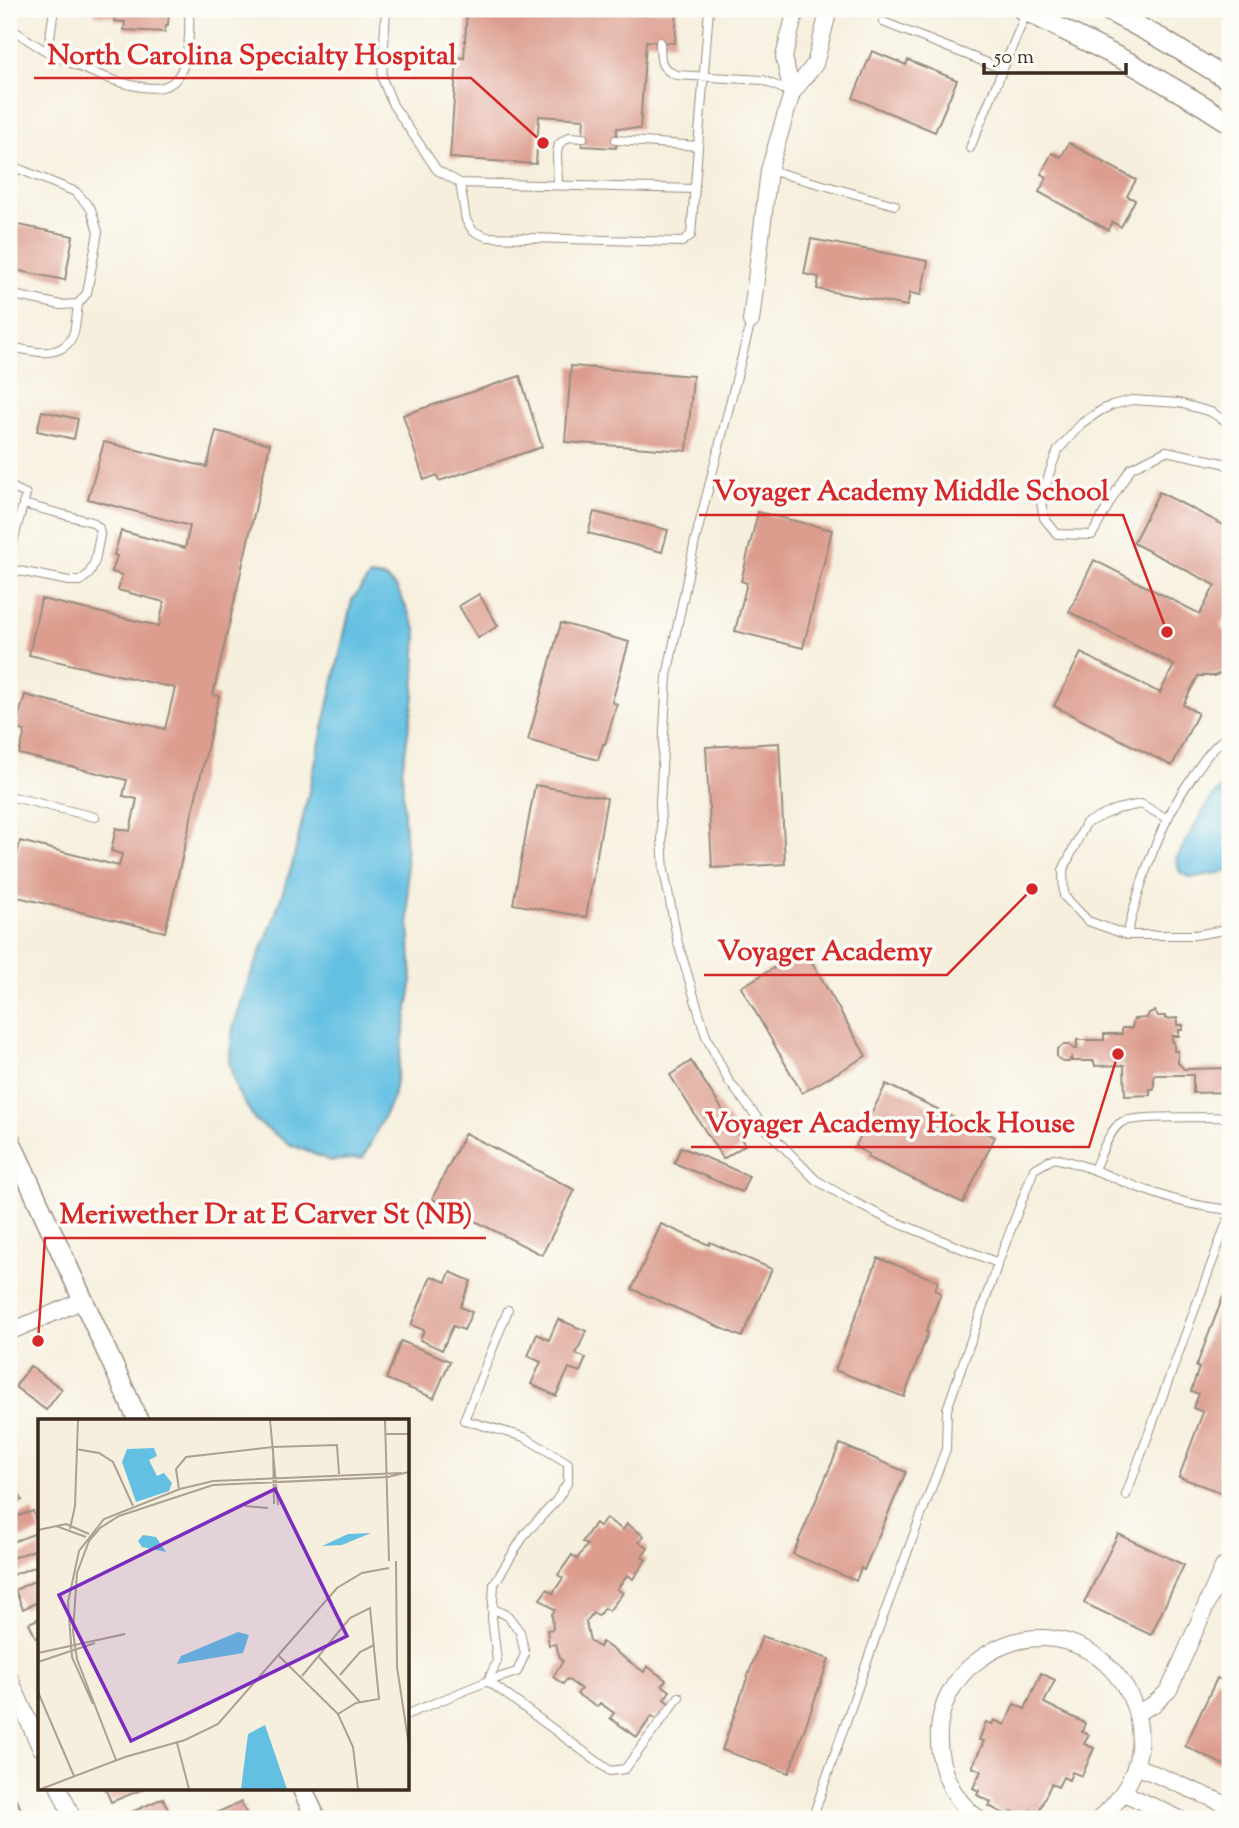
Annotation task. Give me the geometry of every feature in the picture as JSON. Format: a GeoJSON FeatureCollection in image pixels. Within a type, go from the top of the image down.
{"type":"FeatureCollection","features":[{"type":"Feature","properties":{"kind":"street"},"geometry":{"type":"LineString","coordinates":[[792,93],[784,57],[796,9]]}},
{"type":"Feature","properties":{"kind":"street"},"geometry":{"type":"LineString","coordinates":[[751,321],[769,170],[792,93],[816,65],[829,9]]}},
{"type":"Feature","properties":{"kind":"street"},"geometry":{"type":"LineString","coordinates":[[1105,9],[1162,39],[1230,81]]}},
{"type":"Feature","properties":{"kind":"street"},"geometry":{"type":"LineString","coordinates":[[1025,10],[1132,64],[1230,123]]}},
{"type":"Feature","properties":{"kind":"street"},"geometry":{"type":"LineString","coordinates":[[9,1138],[138,1419]]}},
{"type":"Feature","properties":{"kind":"street"},"geometry":{"type":"LineString","coordinates":[[9,1332],[84,1300]]}},
{"type":"Feature","properties":{"kind":"street"},"geometry":{"type":"LineString","coordinates":[[1137,1713],[1154,1704],[1169,1690],[1223,1567]]}},
{"type":"Feature","properties":{"kind":"street"},"geometry":{"type":"LineString","coordinates":[[979,1819],[956,1795],[945,1774],[940,1752],[939,1728],[944,1706],[969,1666],[988,1652],[1009,1643],[1032,1638],[1055,1639],[1078,1645],[1098,1657],[1115,1672],[1128,1691],[1137,1713],[1140,1749],[1136,1766],[1124,1793],[1099,1819]]}},
{"type":"Feature","properties":{"kind":"street"},"geometry":{"type":"LineString","coordinates":[[9,1677],[38,1742]]}},
{"type":"Feature","properties":{"kind":"street"},"geometry":{"type":"LineString","coordinates":[[1136,1766],[1230,1806]]}},
{"type":"Feature","properties":{"kind":"street"},"geometry":{"type":"LineString","coordinates":[[60,1790],[73,1819]]}},
{"type":"Feature","properties":{"kind":"street"},"geometry":{"type":"LineString","coordinates":[[303,1790],[316,1819]]}},
{"type":"Feature","properties":{"kind":"street"},"geometry":{"type":"LineString","coordinates":[[1124,1793],[1180,1819]]}},
{"type":"Feature","properties":{"kind":"lane"},"geometry":{"type":"LineString","coordinates":[[48,52],[54,9]]}},
{"type":"Feature","properties":{"kind":"lane"},"geometry":{"type":"LineString","coordinates":[[386,9],[383,78],[393,105],[437,170],[460,183],[695,189]]}},
{"type":"Feature","properties":{"kind":"lane"},"geometry":{"type":"LineString","coordinates":[[460,183],[466,220],[473,231],[487,237],[682,242],[691,235],[709,9]]}},
{"type":"Feature","properties":{"kind":"lane"},"geometry":{"type":"LineString","coordinates":[[9,27],[48,52],[120,83],[158,88],[172,83],[183,66],[190,34],[189,10]]}},
{"type":"Feature","properties":{"kind":"lane"},"geometry":{"type":"LineString","coordinates":[[970,148],[1025,10]]}},
{"type":"Feature","properties":{"kind":"lane"},"geometry":{"type":"LineString","coordinates":[[883,22],[1003,69]]}},
{"type":"Feature","properties":{"kind":"lane"},"geometry":{"type":"LineString","coordinates":[[660,42],[661,63],[667,71],[676,75],[762,80],[792,93]]}},
{"type":"Feature","properties":{"kind":"lane"},"geometry":{"type":"LineString","coordinates":[[558,186],[559,144],[569,137],[583,138]]}},
{"type":"Feature","properties":{"kind":"lane"},"geometry":{"type":"LineString","coordinates":[[616,140],[698,146]]}},
{"type":"Feature","properties":{"kind":"lane"},"geometry":{"type":"LineString","coordinates":[[9,165],[76,192],[91,209],[98,232],[87,293],[78,304],[74,333],[67,346],[54,352],[29,352],[9,346]]}},
{"type":"Feature","properties":{"kind":"lane"},"geometry":{"type":"LineString","coordinates":[[769,170],[895,205]]}},
{"type":"Feature","properties":{"kind":"lane"},"geometry":{"type":"LineString","coordinates":[[9,294],[61,305],[78,304]]}},
{"type":"Feature","properties":{"kind":"lane"},"geometry":{"type":"LineString","coordinates":[[751,321],[695,541],[667,676],[660,804],[664,871],[678,943],[706,1036],[728,1080],[765,1128],[817,1180],[852,1201],[886,1218],[998,1263]]}},
{"type":"Feature","properties":{"kind":"lane"},"geometry":{"type":"LineString","coordinates":[[1230,424],[1211,412],[1179,403],[1132,400],[1100,411],[1082,423],[1058,450],[1041,502],[1044,518],[1057,534],[1093,535],[1131,468],[1166,451],[1223,463],[1230,468]]}},
{"type":"Feature","properties":{"kind":"lane"},"geometry":{"type":"LineString","coordinates":[[9,486],[26,494],[9,556]]}},
{"type":"Feature","properties":{"kind":"lane"},"geometry":{"type":"LineString","coordinates":[[9,569],[80,581],[89,574],[95,561],[100,536],[99,528],[92,522],[23,504]]}},
{"type":"Feature","properties":{"kind":"lane"},"geometry":{"type":"LineString","coordinates":[[1127,935],[1138,889],[1166,818],[1215,744],[1230,734]]}},
{"type":"Feature","properties":{"kind":"lane"},"geometry":{"type":"LineString","coordinates":[[9,796],[95,817]]}},
{"type":"Feature","properties":{"kind":"lane"},"geometry":{"type":"LineString","coordinates":[[1166,818],[1141,804],[1117,809],[1086,823],[1063,870],[1064,896],[1088,921],[1127,935],[1195,935],[1230,929]]}},
{"type":"Feature","properties":{"kind":"lane"},"geometry":{"type":"LineString","coordinates":[[1094,1169],[1113,1131],[1122,1122],[1138,1119],[1222,1117],[1230,1113]]}},
{"type":"Feature","properties":{"kind":"lane"},"geometry":{"type":"LineString","coordinates":[[812,1819],[877,1633],[946,1449],[947,1409],[998,1263],[1034,1169],[1054,1158],[1078,1163],[1150,1192],[1192,1205],[1230,1212],[1126,1495]]}},
{"type":"Feature","properties":{"kind":"lane"},"geometry":{"type":"LineString","coordinates":[[488,1681],[497,1661],[492,1618],[494,1584],[526,1534],[556,1501],[568,1482],[568,1463],[524,1437],[464,1420],[508,1310]]}},
{"type":"Feature","properties":{"kind":"lane"},"geometry":{"type":"LineString","coordinates":[[1223,1567],[1230,1547]]}},
{"type":"Feature","properties":{"kind":"lane"},"geometry":{"type":"LineString","coordinates":[[410,1713],[517,1672],[525,1654],[520,1632],[508,1616],[492,1608]]}},
{"type":"Feature","properties":{"kind":"lane"},"geometry":{"type":"LineString","coordinates":[[488,1681],[610,1772],[625,1769],[679,1697]]}},
{"type":"Feature","properties":{"kind":"water"},"geometry":{"type":"Polygon","coordinates":[[[370,576],[385,578],[397,588],[417,631],[414,697],[402,771],[412,985],[393,1098],[363,1158],[331,1161],[289,1144],[256,1121],[237,1091],[229,1063],[233,1028],[247,984],[272,924],[293,862],[352,600],[370,576]]]}},
{"type":"Feature","properties":{"kind":"water"},"geometry":{"type":"Polygon","coordinates":[[[1230,778],[1230,871],[1190,878],[1180,872],[1176,859],[1209,801],[1230,778]]]}},
{"type":"Feature","properties":{"kind":"building"},"geometry":{"type":"Polygon","coordinates":[[[95,9],[169,9],[168,25],[165,32],[124,30],[125,22],[114,21],[115,17],[95,15],[95,9]]]}},
{"type":"Feature","properties":{"kind":"building"},"geometry":{"type":"Polygon","coordinates":[[[467,9],[677,10],[675,43],[646,41],[640,129],[617,128],[616,148],[582,146],[584,119],[539,116],[536,164],[450,158],[457,57],[464,58],[467,9]]]}},
{"type":"Feature","properties":{"kind":"building"},"geometry":{"type":"Polygon","coordinates":[[[872,51],[906,65],[908,60],[957,80],[935,132],[853,98],[872,51]]]}},
{"type":"Feature","properties":{"kind":"building"},"geometry":{"type":"Polygon","coordinates":[[[1069,143],[1136,180],[1127,196],[1135,200],[1121,227],[1112,222],[1108,230],[1039,192],[1047,177],[1041,174],[1052,153],[1061,157],[1069,143]]]}},
{"type":"Feature","properties":{"kind":"building"},"geometry":{"type":"Polygon","coordinates":[[[9,223],[73,236],[65,280],[9,269],[9,223]]]}},
{"type":"Feature","properties":{"kind":"building"},"geometry":{"type":"Polygon","coordinates":[[[811,239],[928,261],[921,295],[910,293],[907,306],[817,289],[819,277],[804,274],[811,239]]]}},
{"type":"Feature","properties":{"kind":"building"},"geometry":{"type":"Polygon","coordinates":[[[571,366],[693,376],[687,451],[565,442],[571,366]]]}},
{"type":"Feature","properties":{"kind":"building"},"geometry":{"type":"Polygon","coordinates":[[[520,376],[542,447],[439,481],[437,475],[424,480],[403,415],[520,376]]]}},
{"type":"Feature","properties":{"kind":"building"},"geometry":{"type":"Polygon","coordinates":[[[42,411],[78,419],[74,439],[37,431],[42,411]]]}},
{"type":"Feature","properties":{"kind":"building"},"geometry":{"type":"Polygon","coordinates":[[[216,431],[270,444],[213,695],[219,696],[165,932],[9,895],[20,841],[119,866],[122,854],[111,851],[116,828],[130,831],[137,799],[123,796],[127,780],[19,754],[25,731],[15,729],[25,695],[165,729],[175,688],[29,655],[41,599],[159,626],[164,602],[118,590],[122,575],[112,572],[121,531],[185,548],[190,526],[88,499],[104,442],[207,467],[216,431]]]}},
{"type":"Feature","properties":{"kind":"building"},"geometry":{"type":"Polygon","coordinates":[[[1159,492],[1230,528],[1230,608],[1221,627],[1230,636],[1230,662],[1226,671],[1214,676],[1198,676],[1183,705],[1198,713],[1172,766],[1054,706],[1081,653],[1160,693],[1174,665],[1069,612],[1094,560],[1200,614],[1215,585],[1133,543],[1159,492]]]}},
{"type":"Feature","properties":{"kind":"building"},"geometry":{"type":"Polygon","coordinates":[[[594,512],[668,530],[662,552],[588,533],[594,512]]]}},
{"type":"Feature","properties":{"kind":"building"},"geometry":{"type":"Polygon","coordinates":[[[758,512],[832,530],[803,648],[735,631],[747,583],[741,581],[758,512]]]}},
{"type":"Feature","properties":{"kind":"building"},"geometry":{"type":"Polygon","coordinates":[[[479,594],[498,626],[478,638],[459,606],[479,594]]]}},
{"type":"Feature","properties":{"kind":"building"},"geometry":{"type":"Polygon","coordinates":[[[561,623],[629,642],[612,702],[617,704],[598,760],[528,740],[561,623]]]}},
{"type":"Feature","properties":{"kind":"building"},"geometry":{"type":"Polygon","coordinates":[[[779,743],[785,864],[712,868],[706,747],[779,743]]]}},
{"type":"Feature","properties":{"kind":"building"},"geometry":{"type":"Polygon","coordinates":[[[535,785],[607,798],[586,917],[513,904],[535,785]]]}},
{"type":"Feature","properties":{"kind":"building"},"geometry":{"type":"Polygon","coordinates":[[[805,950],[866,1056],[802,1093],[741,987],[805,950]]]}},
{"type":"Feature","properties":{"kind":"building"},"geometry":{"type":"Polygon","coordinates":[[[1155,1011],[1158,1016],[1165,1016],[1165,1019],[1177,1018],[1177,1025],[1183,1025],[1179,1036],[1172,1036],[1174,1051],[1178,1051],[1178,1063],[1184,1069],[1230,1068],[1230,1092],[1193,1093],[1193,1075],[1154,1075],[1154,1089],[1150,1089],[1150,1095],[1125,1096],[1124,1065],[1095,1066],[1094,1061],[1072,1061],[1072,1056],[1069,1062],[1063,1062],[1057,1057],[1057,1050],[1063,1045],[1077,1049],[1077,1040],[1104,1040],[1104,1034],[1122,1034],[1122,1028],[1132,1028],[1134,1019],[1147,1018],[1149,1013],[1155,1011]]]}},
{"type":"Feature","properties":{"kind":"building"},"geometry":{"type":"Polygon","coordinates":[[[691,1061],[745,1145],[723,1159],[670,1075],[691,1061]]]}},
{"type":"Feature","properties":{"kind":"building"},"geometry":{"type":"Polygon","coordinates":[[[886,1084],[995,1137],[963,1203],[867,1157],[869,1154],[855,1147],[886,1084]]]}},
{"type":"Feature","properties":{"kind":"building"},"geometry":{"type":"Polygon","coordinates":[[[465,1133],[575,1190],[542,1255],[432,1199],[465,1133]]]}},
{"type":"Feature","properties":{"kind":"building"},"geometry":{"type":"Polygon","coordinates":[[[681,1147],[749,1176],[742,1192],[674,1163],[681,1147]]]}},
{"type":"Feature","properties":{"kind":"building"},"geometry":{"type":"Polygon","coordinates":[[[661,1224],[772,1269],[742,1337],[632,1289],[661,1224]]]}},
{"type":"Feature","properties":{"kind":"building"},"geometry":{"type":"Polygon","coordinates":[[[878,1258],[938,1281],[935,1290],[941,1293],[904,1397],[835,1370],[878,1258]]]}},
{"type":"Feature","properties":{"kind":"building"},"geometry":{"type":"Polygon","coordinates":[[[450,1272],[471,1281],[460,1307],[472,1312],[464,1330],[453,1326],[442,1350],[420,1340],[424,1330],[411,1325],[431,1276],[446,1282],[450,1272]]]}},
{"type":"Feature","properties":{"kind":"building"},"geometry":{"type":"Polygon","coordinates":[[[1230,1284],[1230,1496],[1179,1477],[1203,1412],[1193,1408],[1199,1394],[1191,1391],[1199,1368],[1196,1367],[1230,1284]]]}},
{"type":"Feature","properties":{"kind":"building"},"geometry":{"type":"Polygon","coordinates":[[[558,1319],[586,1331],[576,1354],[586,1358],[580,1372],[569,1368],[556,1396],[531,1384],[541,1362],[528,1356],[537,1334],[549,1340],[558,1319]]]}},
{"type":"Feature","properties":{"kind":"building"},"geometry":{"type":"Polygon","coordinates":[[[401,1341],[450,1361],[434,1398],[386,1379],[401,1341]]]}},
{"type":"Feature","properties":{"kind":"building"},"geometry":{"type":"Polygon","coordinates":[[[30,1366],[62,1389],[46,1410],[15,1387],[30,1366]]]}},
{"type":"Feature","properties":{"kind":"building"},"geometry":{"type":"Polygon","coordinates":[[[840,1444],[906,1472],[864,1570],[861,1568],[856,1581],[793,1554],[840,1444]]]}},
{"type":"Feature","properties":{"kind":"building"},"geometry":{"type":"Polygon","coordinates":[[[14,1485],[22,1500],[9,1507],[9,1488],[14,1485]]]}},
{"type":"Feature","properties":{"kind":"building"},"geometry":{"type":"Polygon","coordinates":[[[33,1511],[38,1533],[9,1543],[9,1519],[33,1511]]]}},
{"type":"Feature","properties":{"kind":"building"},"geometry":{"type":"Polygon","coordinates":[[[606,1518],[623,1530],[627,1524],[644,1536],[639,1542],[648,1548],[642,1557],[646,1560],[633,1579],[628,1575],[617,1589],[623,1593],[609,1611],[604,1608],[598,1616],[593,1613],[586,1622],[590,1641],[599,1647],[602,1642],[644,1672],[647,1666],[666,1680],[662,1685],[670,1691],[664,1699],[670,1704],[659,1720],[652,1716],[637,1737],[610,1718],[614,1713],[600,1703],[597,1707],[577,1694],[581,1689],[567,1679],[563,1684],[553,1677],[563,1661],[556,1644],[549,1645],[547,1630],[553,1629],[552,1614],[555,1610],[540,1599],[547,1589],[553,1593],[563,1578],[558,1575],[572,1555],[577,1559],[587,1545],[582,1542],[595,1523],[600,1527],[606,1518]]]}},
{"type":"Feature","properties":{"kind":"building"},"geometry":{"type":"Polygon","coordinates":[[[1118,1534],[1184,1565],[1151,1635],[1084,1603],[1118,1534]]]}},
{"type":"Feature","properties":{"kind":"building"},"geometry":{"type":"Polygon","coordinates":[[[38,1549],[38,1566],[9,1576],[9,1559],[38,1549]]]}},
{"type":"Feature","properties":{"kind":"building"},"geometry":{"type":"Polygon","coordinates":[[[38,1579],[38,1602],[23,1609],[15,1590],[38,1579]]]}},
{"type":"Feature","properties":{"kind":"building"},"geometry":{"type":"Polygon","coordinates":[[[38,1619],[38,1637],[36,1638],[29,1623],[38,1619]]]}},
{"type":"Feature","properties":{"kind":"building"},"geometry":{"type":"Polygon","coordinates":[[[762,1636],[829,1659],[789,1773],[722,1750],[762,1636]]]}},
{"type":"Feature","properties":{"kind":"building"},"geometry":{"type":"Polygon","coordinates":[[[1041,1673],[1055,1680],[1044,1703],[1085,1723],[1082,1732],[1089,1735],[1084,1744],[1094,1748],[1082,1776],[1072,1772],[1069,1780],[1063,1777],[1058,1787],[1051,1784],[1038,1813],[1030,1810],[1027,1817],[1012,1811],[1010,1817],[989,1806],[991,1802],[977,1795],[979,1791],[973,1788],[981,1771],[972,1767],[984,1741],[979,1740],[986,1722],[992,1724],[994,1720],[1005,1725],[1014,1704],[1025,1709],[1041,1673]]]}},
{"type":"Feature","properties":{"kind":"building"},"geometry":{"type":"Polygon","coordinates":[[[1217,1678],[1230,1684],[1230,1768],[1185,1746],[1217,1678]]]}},
{"type":"Feature","properties":{"kind":"building"},"geometry":{"type":"Polygon","coordinates":[[[106,1790],[141,1790],[111,1802],[106,1790]]]}},
{"type":"Feature","properties":{"kind":"building"},"geometry":{"type":"Polygon","coordinates":[[[13,1793],[21,1809],[9,1815],[9,1795],[13,1793]]]}},
{"type":"Feature","properties":{"kind":"building"},"geometry":{"type":"Polygon","coordinates":[[[163,1798],[172,1819],[116,1819],[163,1798]]]}},
{"type":"Feature","properties":{"kind":"building"},"geometry":{"type":"Polygon","coordinates":[[[241,1802],[249,1819],[221,1819],[218,1812],[241,1802]]]}},
{"type":"Feature","properties":{"kind":"place","name":"North Carolina Specialty Hospital"},"geometry":{"type":"Point","coordinates":[543,143]}},
{"type":"Feature","properties":{"kind":"place","name":"Voyager Academy Middle School"},"geometry":{"type":"Point","coordinates":[1167,632]}},
{"type":"Feature","properties":{"kind":"place","name":"Voyager Academy"},"geometry":{"type":"Point","coordinates":[1032,889]}},
{"type":"Feature","properties":{"kind":"place","name":"Voyager Academy Hock House"},"geometry":{"type":"Point","coordinates":[1118,1054]}},
{"type":"Feature","properties":{"kind":"place","name":"Meriwether Dr at E Carver St (NB)"},"geometry":{"type":"Point","coordinates":[38,1341]}}]}
